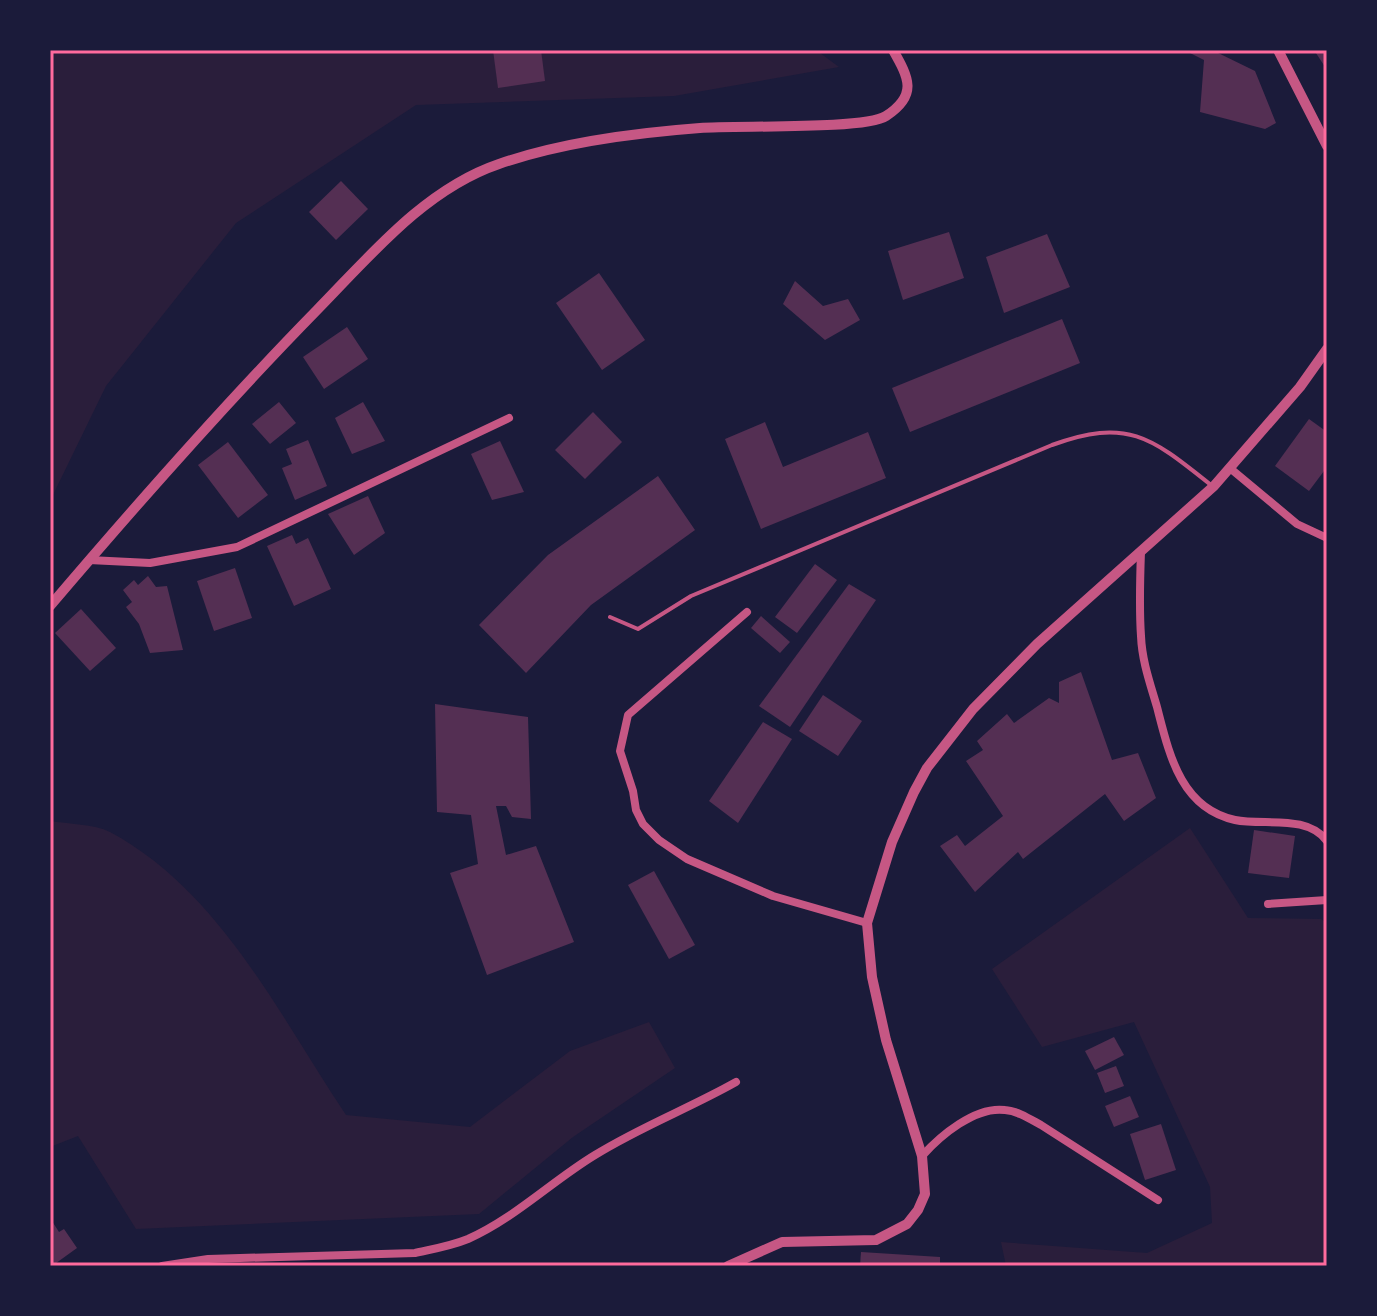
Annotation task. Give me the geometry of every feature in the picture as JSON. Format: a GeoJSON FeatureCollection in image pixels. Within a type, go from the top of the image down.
{"type":"FeatureCollection","features":[{"type":"Feature","properties":{"kind":"street"},"geometry":{"type":"LineString","coordinates":[[50,606],[275,353],[383,243],[447,190],[497,164],[567,146],[699,128],[835,125],[883,118],[904,100],[909,88],[906,74],[893,50]]}},
{"type":"Feature","properties":{"kind":"street"},"geometry":{"type":"LineString","coordinates":[[1277,51],[1327,146]]}},
{"type":"Feature","properties":{"kind":"street"},"geometry":{"type":"LineString","coordinates":[[728,1266],[782,1242],[876,1240],[907,1224],[918,1210],[925,1194],[922,1156],[886,1040],[872,977],[867,923],[897,829],[927,768],[973,709],[1027,654],[1231,469],[1300,387],[1327,349]]}},
{"type":"Feature","properties":{"kind":"street"},"geometry":{"type":"LineString","coordinates":[[89,560],[150,563],[237,547],[509,418]]}},
{"type":"Feature","properties":{"kind":"street"},"geometry":{"type":"LineString","coordinates":[[1231,469],[1297,524],[1327,538]]}},
{"type":"Feature","properties":{"kind":"street"},"geometry":{"type":"LineString","coordinates":[[1141,550],[1141,638],[1146,675],[1171,761],[1183,784],[1217,813],[1234,820],[1275,821],[1311,828],[1321,833],[1327,841]]}},
{"type":"Feature","properties":{"kind":"street"},"geometry":{"type":"LineString","coordinates":[[747,612],[628,715],[620,751],[636,810],[643,824],[659,840],[687,859],[773,896],[867,923]]}},
{"type":"Feature","properties":{"kind":"street"},"geometry":{"type":"LineString","coordinates":[[1268,904],[1327,900]]}},
{"type":"Feature","properties":{"kind":"street"},"geometry":{"type":"LineString","coordinates":[[162,1266],[208,1259],[415,1253],[441,1248],[468,1239],[502,1220],[565,1174],[626,1136],[699,1103],[736,1082]]}},
{"type":"Feature","properties":{"kind":"street"},"geometry":{"type":"LineString","coordinates":[[922,1156],[940,1137],[959,1124],[980,1114],[1003,1109],[1024,1115],[1158,1200]]}},
{"type":"Feature","properties":{"kind":"lane"},"geometry":{"type":"LineString","coordinates":[[610,617],[638,629],[691,596],[1052,445],[1092,432],[1125,432],[1144,439],[1179,459],[1214,486]]}},
{"type":"Feature","properties":{"kind":"shaded area"},"geometry":{"type":"Polygon","coordinates":[[[50,50],[816,50],[839,67],[674,96],[416,105],[236,223],[106,386],[50,501],[50,50]]]}},
{"type":"Feature","properties":{"kind":"shaded area"},"geometry":{"type":"Polygon","coordinates":[[[50,821],[104,829],[149,857],[184,887],[244,958],[346,1115],[470,1127],[570,1051],[649,1022],[675,1068],[573,1137],[479,1214],[136,1229],[78,1136],[50,1147],[50,821]]]}},
{"type":"Feature","properties":{"kind":"shaded area"},"geometry":{"type":"Polygon","coordinates":[[[1190,828],[1248,918],[1321,919],[1327,923],[1327,1266],[1006,1266],[1001,1242],[1147,1253],[1212,1223],[1210,1187],[1134,1022],[1042,1047],[992,969],[1190,828]]]}},
{"type":"Feature","properties":{"kind":"building"},"geometry":{"type":"Polygon","coordinates":[[[493,50],[541,50],[545,81],[498,88],[493,50]]]}},
{"type":"Feature","properties":{"kind":"building"},"geometry":{"type":"Polygon","coordinates":[[[1192,50],[1212,50],[1255,71],[1276,123],[1265,129],[1200,112],[1204,60],[1190,53],[1192,50]]]}},
{"type":"Feature","properties":{"kind":"building"},"geometry":{"type":"Polygon","coordinates":[[[1314,50],[1327,50],[1327,70],[1314,50]]]}},
{"type":"Feature","properties":{"kind":"building"},"geometry":{"type":"Polygon","coordinates":[[[341,181],[368,209],[336,240],[309,212],[341,181]]]}},
{"type":"Feature","properties":{"kind":"building"},"geometry":{"type":"Polygon","coordinates":[[[949,232],[964,278],[903,300],[888,251],[949,232]]]}},
{"type":"Feature","properties":{"kind":"building"},"geometry":{"type":"Polygon","coordinates":[[[1047,234],[1070,287],[1004,313],[986,257],[1047,234]]]}},
{"type":"Feature","properties":{"kind":"building"},"geometry":{"type":"Polygon","coordinates":[[[599,273],[645,340],[602,370],[556,303],[599,273]]]}},
{"type":"Feature","properties":{"kind":"building"},"geometry":{"type":"Polygon","coordinates":[[[795,281],[823,306],[848,299],[860,320],[825,340],[783,304],[795,281]]]}},
{"type":"Feature","properties":{"kind":"building"},"geometry":{"type":"Polygon","coordinates":[[[1062,319],[1080,363],[910,432],[892,388],[1062,319]]]}},
{"type":"Feature","properties":{"kind":"building"},"geometry":{"type":"Polygon","coordinates":[[[347,327],[368,359],[324,389],[303,357],[347,327]]]}},
{"type":"Feature","properties":{"kind":"building"},"geometry":{"type":"Polygon","coordinates":[[[279,402],[296,423],[270,444],[252,424],[279,402]]]}},
{"type":"Feature","properties":{"kind":"building"},"geometry":{"type":"Polygon","coordinates":[[[363,402],[385,441],[352,454],[335,418],[363,402]]]}},
{"type":"Feature","properties":{"kind":"building"},"geometry":{"type":"Polygon","coordinates":[[[593,412],[622,442],[585,479],[555,450],[593,412]]]}},
{"type":"Feature","properties":{"kind":"building"},"geometry":{"type":"Polygon","coordinates":[[[1309,419],[1327,432],[1327,467],[1309,491],[1275,466],[1309,419]]]}},
{"type":"Feature","properties":{"kind":"building"},"geometry":{"type":"Polygon","coordinates":[[[765,422],[783,467],[868,432],[886,478],[761,529],[725,439],[765,422]]]}},
{"type":"Feature","properties":{"kind":"building"},"geometry":{"type":"Polygon","coordinates":[[[308,440],[327,486],[295,500],[282,468],[292,464],[286,449],[308,440]]]}},
{"type":"Feature","properties":{"kind":"building"},"geometry":{"type":"Polygon","coordinates":[[[500,441],[524,492],[492,500],[471,454],[500,441]]]}},
{"type":"Feature","properties":{"kind":"building"},"geometry":{"type":"Polygon","coordinates":[[[228,442],[268,495],[238,518],[198,465],[228,442]]]}},
{"type":"Feature","properties":{"kind":"building"},"geometry":{"type":"Polygon","coordinates":[[[658,476],[695,530],[591,605],[526,673],[479,625],[548,555],[658,476]]]}},
{"type":"Feature","properties":{"kind":"building"},"geometry":{"type":"Polygon","coordinates":[[[368,496],[385,533],[354,555],[328,514],[368,496]]]}},
{"type":"Feature","properties":{"kind":"building"},"geometry":{"type":"Polygon","coordinates":[[[292,535],[296,544],[308,538],[331,589],[294,606],[267,546],[292,535]]]}},
{"type":"Feature","properties":{"kind":"building"},"geometry":{"type":"Polygon","coordinates":[[[815,564],[837,580],[797,633],[775,617],[815,564]]]}},
{"type":"Feature","properties":{"kind":"building"},"geometry":{"type":"Polygon","coordinates":[[[235,568],[252,618],[214,631],[197,581],[235,568]]]}},
{"type":"Feature","properties":{"kind":"building"},"geometry":{"type":"Polygon","coordinates":[[[148,576],[156,587],[167,586],[183,650],[150,653],[139,624],[126,607],[132,602],[123,590],[134,580],[138,585],[148,576]]]}},
{"type":"Feature","properties":{"kind":"building"},"geometry":{"type":"Polygon","coordinates":[[[849,584],[876,600],[790,727],[759,706],[849,584]]]}},
{"type":"Feature","properties":{"kind":"building"},"geometry":{"type":"Polygon","coordinates":[[[81,609],[116,648],[90,671],[55,633],[81,609]]]}},
{"type":"Feature","properties":{"kind":"building"},"geometry":{"type":"Polygon","coordinates":[[[761,616],[790,642],[780,653],[751,628],[761,616]]]}},
{"type":"Feature","properties":{"kind":"building"},"geometry":{"type":"Polygon","coordinates":[[[1081,672],[1112,760],[1138,753],[1156,798],[1124,821],[1105,794],[1023,859],[1018,852],[975,892],[940,846],[957,835],[965,846],[1003,816],[966,761],[983,750],[977,741],[1007,714],[1014,723],[1049,698],[1059,703],[1059,682],[1081,672]]]}},
{"type":"Feature","properties":{"kind":"building"},"geometry":{"type":"Polygon","coordinates":[[[823,695],[862,721],[838,756],[799,731],[823,695]]]}},
{"type":"Feature","properties":{"kind":"building"},"geometry":{"type":"Polygon","coordinates":[[[435,704],[528,717],[531,819],[512,817],[506,806],[496,806],[506,855],[536,846],[574,942],[487,975],[450,873],[478,864],[471,815],[437,812],[435,704]]]}},
{"type":"Feature","properties":{"kind":"building"},"geometry":{"type":"Polygon","coordinates":[[[763,722],[792,739],[738,823],[709,801],[763,722]]]}},
{"type":"Feature","properties":{"kind":"building"},"geometry":{"type":"Polygon","coordinates":[[[1254,830],[1295,836],[1289,878],[1248,873],[1254,830]]]}},
{"type":"Feature","properties":{"kind":"building"},"geometry":{"type":"Polygon","coordinates":[[[654,871],[695,945],[669,959],[628,885],[654,871]]]}},
{"type":"Feature","properties":{"kind":"building"},"geometry":{"type":"Polygon","coordinates":[[[1114,1037],[1124,1055],[1095,1070],[1085,1051],[1114,1037]]]}},
{"type":"Feature","properties":{"kind":"building"},"geometry":{"type":"Polygon","coordinates":[[[1116,1066],[1124,1086],[1105,1093],[1097,1073],[1116,1066]]]}},
{"type":"Feature","properties":{"kind":"building"},"geometry":{"type":"Polygon","coordinates":[[[1130,1096],[1139,1117],[1114,1127],[1105,1106],[1130,1096]]]}},
{"type":"Feature","properties":{"kind":"building"},"geometry":{"type":"Polygon","coordinates":[[[1161,1124],[1176,1170],[1145,1180],[1130,1134],[1161,1124]]]}},
{"type":"Feature","properties":{"kind":"building"},"geometry":{"type":"Polygon","coordinates":[[[50,1218],[59,1232],[64,1229],[77,1248],[52,1266],[50,1218]]]}},
{"type":"Feature","properties":{"kind":"building"},"geometry":{"type":"Polygon","coordinates":[[[861,1252],[940,1257],[940,1266],[860,1266],[861,1252]]]}}]}
